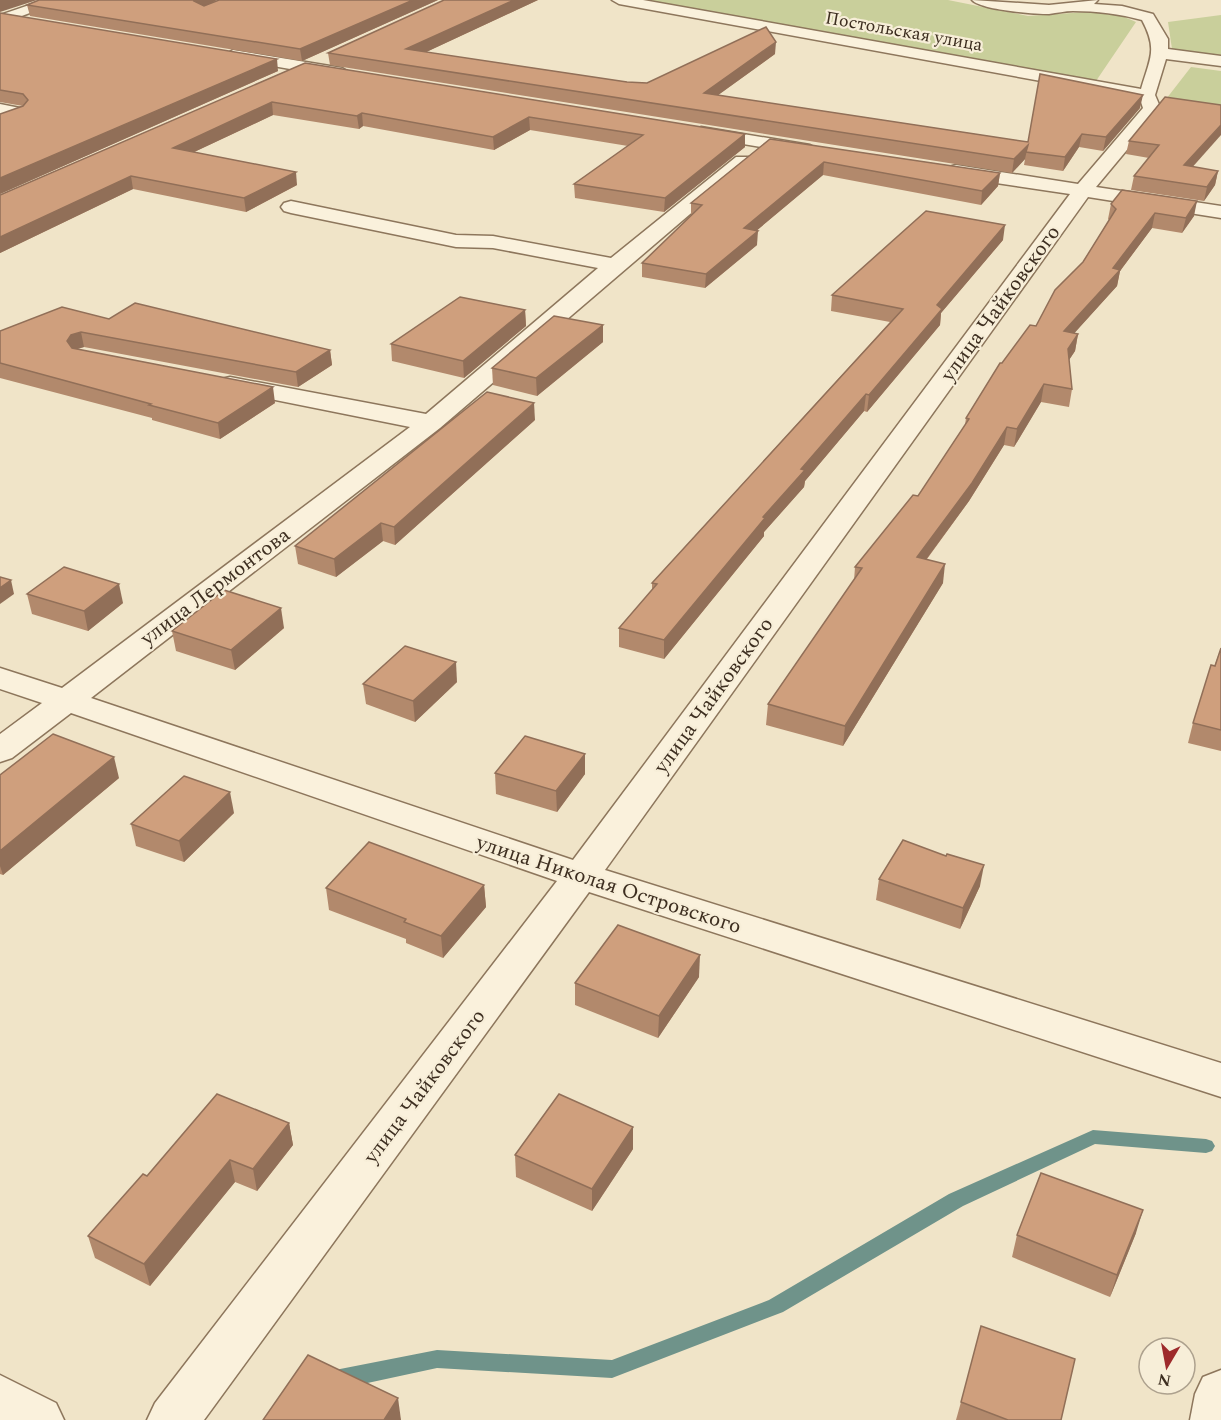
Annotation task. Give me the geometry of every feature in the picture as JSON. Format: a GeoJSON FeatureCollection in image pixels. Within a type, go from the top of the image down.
{"type":"FeatureCollection","features":[{"type":"Feature","properties":{"kind":"street"},"geometry":{"type":"LineString","coordinates":[[1,19],[58,0]]}},
{"type":"Feature","properties":{"kind":"street","name":"Постольская улица"},"geometry":{"type":"LineString","coordinates":[[619,0],[1147,95]]}},
{"type":"Feature","properties":{"kind":"street"},"geometry":{"type":"LineString","coordinates":[[979,0],[1036,11],[1083,4]]}},
{"type":"Feature","properties":{"kind":"street","name":"улица Чайковского"},"geometry":{"type":"LineString","coordinates":[[173,1420],[581,876],[1083,190],[1152,108],[1147,95],[1159,53],[1160,39],[1148,17],[1083,4]]}},
{"type":"Feature","properties":{"kind":"street"},"geometry":{"type":"LineString","coordinates":[[1,19],[38,24]]}},
{"type":"Feature","properties":{"kind":"street"},"geometry":{"type":"LineString","coordinates":[[211,52],[361,76]]}},
{"type":"Feature","properties":{"kind":"street"},"geometry":{"type":"LineString","coordinates":[[271,81],[336,52]]}},
{"type":"Feature","properties":{"kind":"street"},"geometry":{"type":"LineString","coordinates":[[1159,53],[1221,61]]}},
{"type":"Feature","properties":{"kind":"street"},"geometry":{"type":"LineString","coordinates":[[0,109],[19,113],[0,121]]}},
{"type":"Feature","properties":{"kind":"street"},"geometry":{"type":"LineString","coordinates":[[684,130],[824,152]]}},
{"type":"Feature","properties":{"kind":"street","name":"улица Лермонтова"},"geometry":{"type":"LineString","coordinates":[[0,751],[64,700],[431,423],[615,265],[765,143]]}},
{"type":"Feature","properties":{"kind":"street"},"geometry":{"type":"LineString","coordinates":[[941,169],[1221,212]]}},
{"type":"Feature","properties":{"kind":"street"},"geometry":{"type":"LineString","coordinates":[[291,207],[456,241],[493,242],[615,265]]}},
{"type":"Feature","properties":{"kind":"street"},"geometry":{"type":"LineString","coordinates":[[212,380],[431,423]]}},
{"type":"Feature","properties":{"kind":"street","name":"улица Николая Островского"},"geometry":{"type":"LineString","coordinates":[[0,678],[581,876],[1221,1080]]}},
{"type":"Feature","properties":{"kind":"street"},"geometry":{"type":"LineString","coordinates":[[1216,1420],[1221,1394]]}},
{"type":"Feature","properties":{"kind":"street"},"geometry":{"type":"LineString","coordinates":[[0,1400],[38,1420]]}},
{"type":"Feature","properties":{"kind":"green space"},"geometry":{"type":"Polygon","coordinates":[[[643,0],[948,0],[1028,16],[1087,12],[1120,15],[1136,22],[1096,81],[643,0]]]}},
{"type":"Feature","properties":{"kind":"green space"},"geometry":{"type":"Polygon","coordinates":[[[1221,15],[1221,55],[1172,49],[1168,22],[1221,15]]]}},
{"type":"Feature","properties":{"kind":"green space"},"geometry":{"type":"Polygon","coordinates":[[[1191,67],[1221,71],[1221,111],[1163,103],[1191,67]]]}},
{"type":"Feature","properties":{"kind":"building"},"geometry":{"type":"Polygon","coordinates":[[[39,0],[195,0],[204,6],[219,0],[413,0],[300,49],[27,5],[39,0]]]}},
{"type":"Feature","properties":{"kind":"building"},"geometry":{"type":"Polygon","coordinates":[[[444,0],[514,0],[406,49],[627,82],[647,83],[766,27],[776,42],[704,93],[1028,142],[1040,74],[1143,95],[1106,137],[1082,134],[1065,157],[1026,152],[1028,145],[1014,159],[328,53],[444,0]]]}},
{"type":"Feature","properties":{"kind":"building"},"geometry":{"type":"Polygon","coordinates":[[[0,13],[277,59],[0,178],[0,114],[23,106],[28,100],[23,94],[0,90],[0,13]]]}},
{"type":"Feature","properties":{"kind":"building"},"geometry":{"type":"Polygon","coordinates":[[[305,63],[745,134],[665,198],[574,184],[643,135],[529,117],[493,137],[362,113],[357,116],[272,102],[173,148],[296,172],[244,198],[131,176],[0,237],[0,195],[305,63]]]}},
{"type":"Feature","properties":{"kind":"building"},"geometry":{"type":"Polygon","coordinates":[[[1165,97],[1221,105],[1221,125],[1184,165],[1218,171],[1207,187],[1134,176],[1159,145],[1129,141],[1165,97]]]}},
{"type":"Feature","properties":{"kind":"building"},"geometry":{"type":"Polygon","coordinates":[[[770,139],[1000,173],[982,191],[824,162],[744,228],[758,231],[706,274],[642,263],[702,205],[691,203],[770,139]]]}},
{"type":"Feature","properties":{"kind":"building"},"geometry":{"type":"Polygon","coordinates":[[[1122,190],[1197,201],[1186,218],[1155,213],[1113,268],[1120,270],[1064,331],[1078,334],[1068,349],[1072,389],[1044,384],[1017,429],[1007,427],[972,483],[917,557],[945,564],[845,726],[768,704],[862,568],[855,567],[913,495],[918,496],[969,419],[966,418],[1000,363],[1030,325],[1036,326],[1055,290],[1083,262],[1116,209],[1111,204],[1122,190]]]}},
{"type":"Feature","properties":{"kind":"building"},"geometry":{"type":"Polygon","coordinates":[[[926,211],[1005,225],[937,305],[942,309],[869,395],[866,394],[801,469],[805,470],[763,517],[765,518],[664,640],[619,628],[657,584],[652,583],[903,309],[832,295],[926,211]]]}},
{"type":"Feature","properties":{"kind":"building"},"geometry":{"type":"Polygon","coordinates":[[[460,297],[525,310],[463,361],[391,344],[460,297]]]}},
{"type":"Feature","properties":{"kind":"building"},"geometry":{"type":"Polygon","coordinates":[[[135,303],[330,350],[296,372],[81,332],[71,335],[67,341],[72,348],[273,387],[218,423],[0,363],[0,331],[62,307],[109,319],[135,303]]]}},
{"type":"Feature","properties":{"kind":"building"},"geometry":{"type":"Polygon","coordinates":[[[554,316],[603,325],[536,378],[492,368],[554,316]]]}},
{"type":"Feature","properties":{"kind":"building"},"geometry":{"type":"Polygon","coordinates":[[[487,392],[534,403],[394,527],[381,523],[334,559],[295,546],[487,392]]]}},
{"type":"Feature","properties":{"kind":"building"},"geometry":{"type":"Polygon","coordinates":[[[64,567],[119,584],[84,611],[27,594],[64,567]]]}},
{"type":"Feature","properties":{"kind":"building"},"geometry":{"type":"Polygon","coordinates":[[[0,577],[11,580],[0,588],[0,577]]]}},
{"type":"Feature","properties":{"kind":"building"},"geometry":{"type":"Polygon","coordinates":[[[224,590],[281,608],[231,650],[172,631],[224,590]]]}},
{"type":"Feature","properties":{"kind":"building"},"geometry":{"type":"Polygon","coordinates":[[[405,646],[456,662],[413,701],[363,684],[405,646]]]}},
{"type":"Feature","properties":{"kind":"building"},"geometry":{"type":"Polygon","coordinates":[[[1221,648],[1221,730],[1193,723],[1211,665],[1215,666],[1221,648]]]}},
{"type":"Feature","properties":{"kind":"building"},"geometry":{"type":"Polygon","coordinates":[[[53,734],[114,757],[0,851],[0,775],[53,734]]]}},
{"type":"Feature","properties":{"kind":"building"},"geometry":{"type":"Polygon","coordinates":[[[525,736],[585,754],[556,791],[495,773],[525,736]]]}},
{"type":"Feature","properties":{"kind":"building"},"geometry":{"type":"Polygon","coordinates":[[[184,776],[230,792],[179,841],[131,824],[184,776]]]}},
{"type":"Feature","properties":{"kind":"building"},"geometry":{"type":"Polygon","coordinates":[[[903,840],[946,856],[947,854],[984,865],[963,908],[879,879],[903,840]]]}},
{"type":"Feature","properties":{"kind":"building"},"geometry":{"type":"Polygon","coordinates":[[[369,842],[484,885],[441,936],[404,922],[406,919],[326,888],[369,842]]]}},
{"type":"Feature","properties":{"kind":"building"},"geometry":{"type":"Polygon","coordinates":[[[618,925],[700,955],[659,1016],[575,983],[618,925]]]}},
{"type":"Feature","properties":{"kind":"building"},"geometry":{"type":"Polygon","coordinates":[[[217,1094],[289,1123],[253,1169],[230,1160],[144,1264],[88,1236],[143,1174],[147,1176],[217,1094]]]}},
{"type":"Feature","properties":{"kind":"building"},"geometry":{"type":"Polygon","coordinates":[[[559,1094],[633,1127],[592,1189],[515,1155],[559,1094]]]}},
{"type":"Feature","properties":{"kind":"building"},"geometry":{"type":"Polygon","coordinates":[[[1041,1173],[1143,1210],[1117,1275],[1017,1235],[1041,1173]]]}},
{"type":"Feature","properties":{"kind":"building"},"geometry":{"type":"Polygon","coordinates":[[[981,1326],[1075,1359],[1061,1420],[1008,1420],[961,1402],[981,1326]]]}},
{"type":"Feature","properties":{"kind":"building"},"geometry":{"type":"Polygon","coordinates":[[[308,1355],[398,1398],[384,1420],[263,1420],[308,1355]]]}},
{"type":"Feature","properties":{"kind":"waterway"},"geometry":{"type":"LineString","coordinates":[[335,1380],[437,1359],[612,1369],[776,1306],[956,1200],[1093,1137],[1206,1146]]}}]}
